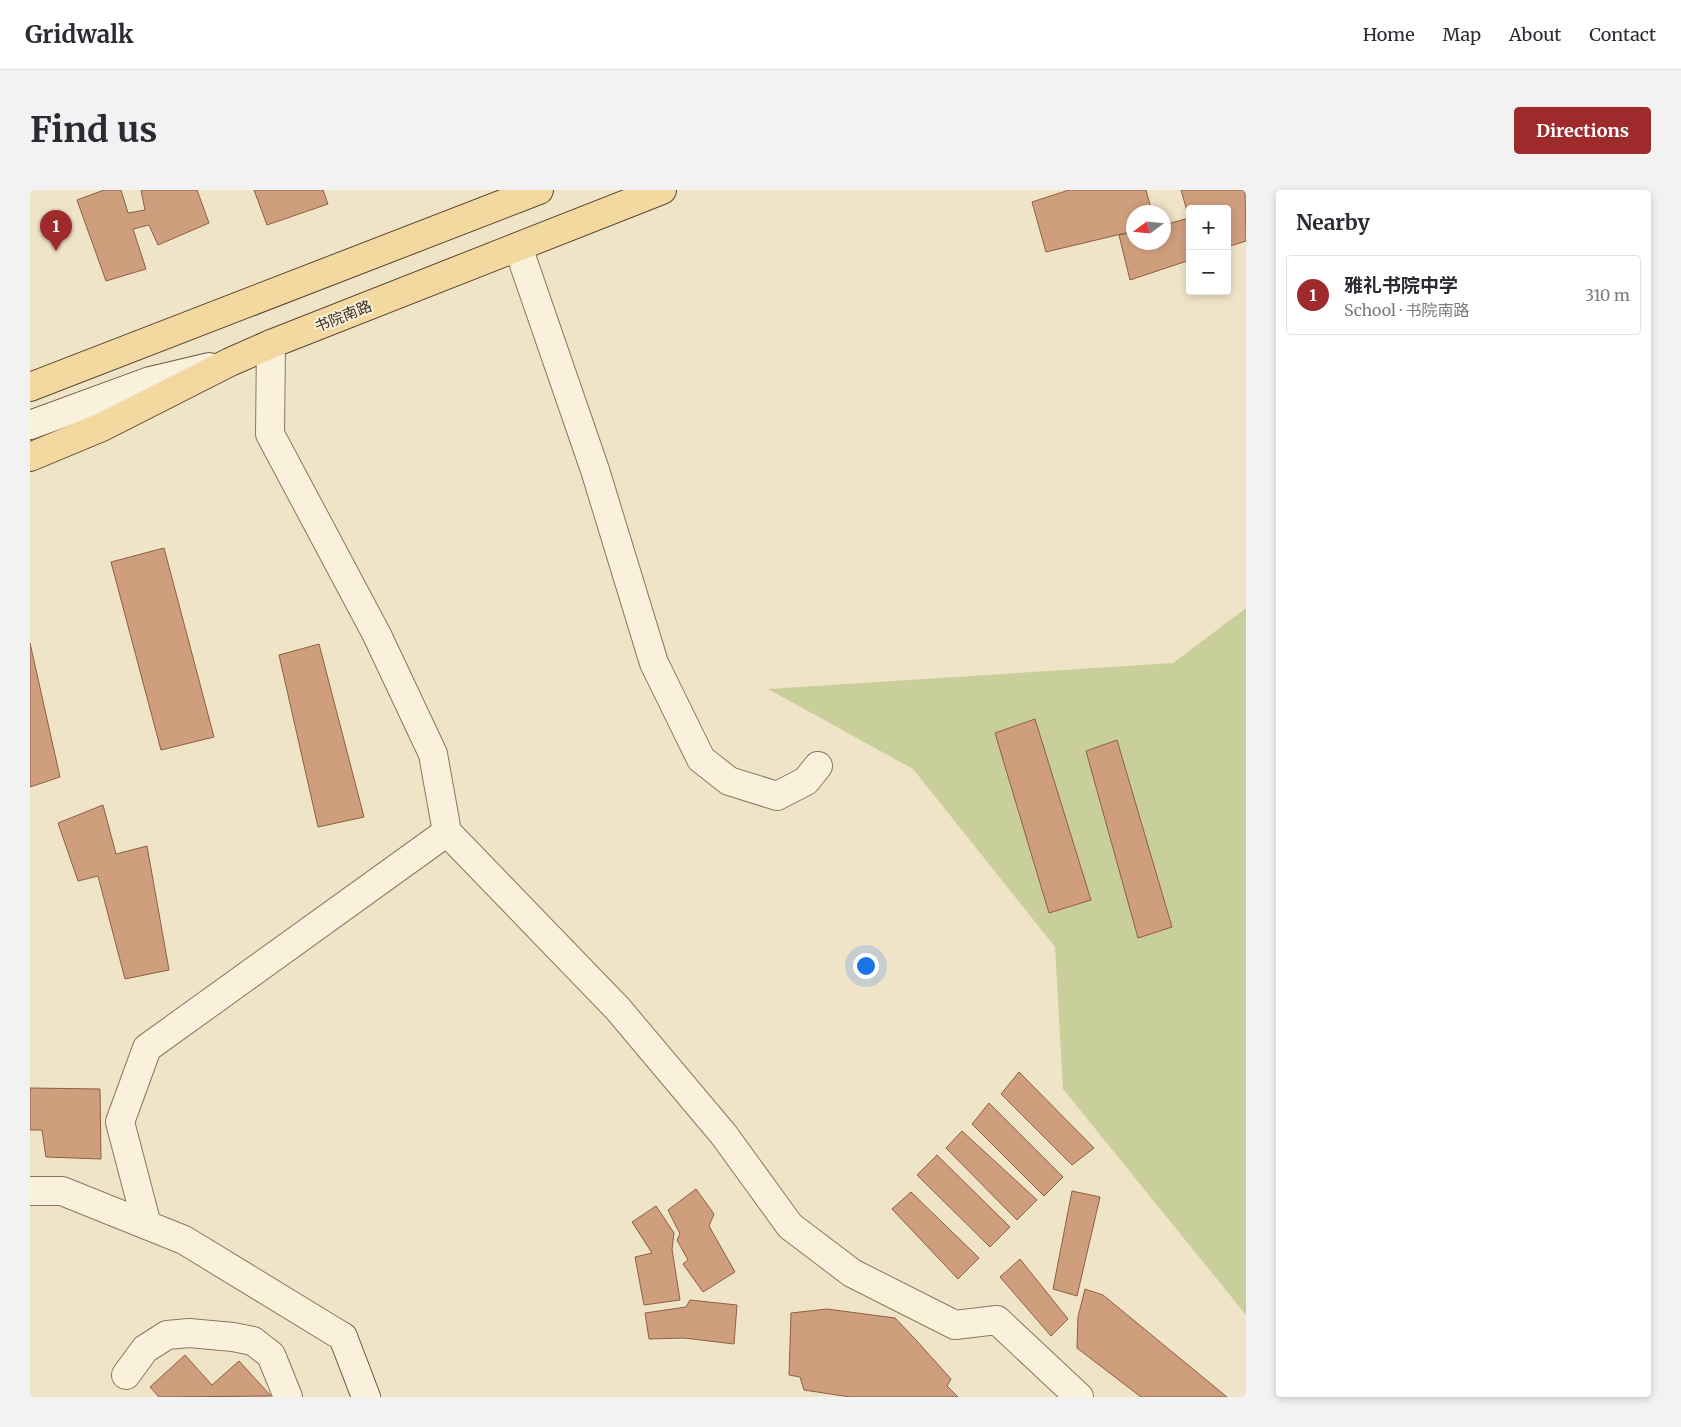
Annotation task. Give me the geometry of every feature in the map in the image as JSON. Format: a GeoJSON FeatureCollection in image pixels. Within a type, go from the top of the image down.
{"type":"FeatureCollection","features":[{"type":"Feature","properties":{"kind":"main road"},"geometry":{"type":"LineString","coordinates":[[30,387],[539,190]]}},
{"type":"Feature","properties":{"kind":"main road","name":"书院南路"},"geometry":{"type":"LineString","coordinates":[[30,457],[102,427],[230,362],[271,344],[662,190]]}},
{"type":"Feature","properties":{"kind":"street"},"geometry":{"type":"LineString","coordinates":[[518,247],[595,470],[654,663],[701,759],[729,781],[777,796],[806,781],[818,766]]}},
{"type":"Feature","properties":{"kind":"street"},"geometry":{"type":"LineString","coordinates":[[271,344],[270,434],[377,635],[433,754],[447,832],[618,1009],[724,1135],[790,1226],[852,1273],[955,1326],[997,1320],[1079,1397]]}},
{"type":"Feature","properties":{"kind":"street"},"geometry":{"type":"LineString","coordinates":[[30,425],[150,381],[230,362]]}},
{"type":"Feature","properties":{"kind":"street"},"geometry":{"type":"LineString","coordinates":[[147,1225],[120,1122],[147,1048],[447,832]]}},
{"type":"Feature","properties":{"kind":"street"},"geometry":{"type":"LineString","coordinates":[[30,1190],[62,1191],[184,1240],[343,1337],[366,1397]]}},
{"type":"Feature","properties":{"kind":"street"},"geometry":{"type":"LineString","coordinates":[[126,1375],[145,1349],[167,1335],[189,1333],[232,1337],[253,1341],[272,1355],[288,1397]]}},
{"type":"Feature","properties":{"kind":"green space"},"geometry":{"type":"Polygon","coordinates":[[[1246,608],[1246,1315],[1063,1089],[1055,947],[913,769],[768,689],[1173,663],[1246,608]]]}},
{"type":"Feature","properties":{"kind":"building"},"geometry":{"type":"Polygon","coordinates":[[[104,190],[121,190],[128,213],[145,210],[141,190],[197,190],[209,223],[158,245],[149,225],[133,229],[146,269],[106,281],[77,200],[104,190]]]}},
{"type":"Feature","properties":{"kind":"building"},"geometry":{"type":"Polygon","coordinates":[[[254,190],[323,190],[328,204],[267,225],[254,190]]]}},
{"type":"Feature","properties":{"kind":"building"},"geometry":{"type":"Polygon","coordinates":[[[1069,190],[1146,190],[1150,205],[1126,205],[1126,233],[1046,252],[1032,202],[1069,190]]]}},
{"type":"Feature","properties":{"kind":"building"},"geometry":{"type":"Polygon","coordinates":[[[1181,190],[1245,190],[1246,241],[1231,246],[1231,205],[1186,205],[1186,208],[1181,190]]]}},
{"type":"Feature","properties":{"kind":"building"},"geometry":{"type":"Polygon","coordinates":[[[1186,219],[1186,261],[1130,280],[1119,235],[1126,234],[1126,250],[1171,250],[1171,223],[1186,219]]]}},
{"type":"Feature","properties":{"kind":"building"},"geometry":{"type":"Polygon","coordinates":[[[164,548],[214,737],[161,750],[111,562],[164,548]]]}},
{"type":"Feature","properties":{"kind":"building"},"geometry":{"type":"Polygon","coordinates":[[[30,643],[60,777],[30,787],[30,643]]]}},
{"type":"Feature","properties":{"kind":"building"},"geometry":{"type":"Polygon","coordinates":[[[319,644],[364,817],[318,827],[279,655],[319,644]]]}},
{"type":"Feature","properties":{"kind":"building"},"geometry":{"type":"Polygon","coordinates":[[[1035,719],[1091,900],[1049,913],[995,733],[1035,719]]]}},
{"type":"Feature","properties":{"kind":"building"},"geometry":{"type":"Polygon","coordinates":[[[1117,740],[1172,927],[1138,938],[1086,751],[1117,740]]]}},
{"type":"Feature","properties":{"kind":"building"},"geometry":{"type":"Polygon","coordinates":[[[103,805],[116,854],[147,846],[169,970],[125,979],[98,876],[78,881],[58,823],[103,805]]]}},
{"type":"Feature","properties":{"kind":"building"},"geometry":{"type":"Polygon","coordinates":[[[1019,1072],[1094,1148],[1072,1165],[1001,1094],[1019,1072]]]}},
{"type":"Feature","properties":{"kind":"building"},"geometry":{"type":"Polygon","coordinates":[[[30,1088],[100,1089],[101,1159],[46,1157],[42,1130],[30,1130],[30,1088]]]}},
{"type":"Feature","properties":{"kind":"building"},"geometry":{"type":"Polygon","coordinates":[[[989,1103],[1063,1177],[1044,1196],[972,1124],[989,1103]]]}},
{"type":"Feature","properties":{"kind":"building"},"geometry":{"type":"Polygon","coordinates":[[[962,1131],[1037,1200],[1017,1220],[946,1148],[962,1131]]]}},
{"type":"Feature","properties":{"kind":"building"},"geometry":{"type":"Polygon","coordinates":[[[937,1155],[1010,1227],[990,1247],[917,1175],[937,1155]]]}},
{"type":"Feature","properties":{"kind":"building"},"geometry":{"type":"Polygon","coordinates":[[[696,1189],[714,1214],[709,1226],[735,1272],[703,1292],[683,1264],[688,1260],[677,1240],[680,1234],[668,1210],[696,1189]]]}},
{"type":"Feature","properties":{"kind":"building"},"geometry":{"type":"Polygon","coordinates":[[[1072,1191],[1100,1197],[1077,1296],[1053,1289],[1072,1191]]]}},
{"type":"Feature","properties":{"kind":"building"},"geometry":{"type":"Polygon","coordinates":[[[911,1192],[979,1258],[958,1279],[892,1209],[911,1192]]]}},
{"type":"Feature","properties":{"kind":"building"},"geometry":{"type":"Polygon","coordinates":[[[656,1206],[674,1233],[672,1249],[680,1300],[644,1305],[635,1257],[652,1253],[632,1222],[656,1206]]]}},
{"type":"Feature","properties":{"kind":"building"},"geometry":{"type":"Polygon","coordinates":[[[1020,1259],[1068,1319],[1051,1336],[1000,1277],[1020,1259]]]}},
{"type":"Feature","properties":{"kind":"building"},"geometry":{"type":"Polygon","coordinates":[[[1085,1289],[1103,1295],[1227,1397],[1141,1397],[1077,1348],[1078,1317],[1085,1289]]]}},
{"type":"Feature","properties":{"kind":"building"},"geometry":{"type":"Polygon","coordinates":[[[690,1300],[737,1305],[734,1344],[684,1338],[649,1339],[645,1313],[686,1307],[690,1300]]]}},
{"type":"Feature","properties":{"kind":"building"},"geometry":{"type":"Polygon","coordinates":[[[827,1309],[895,1318],[951,1379],[947,1386],[958,1397],[850,1397],[804,1390],[800,1377],[789,1375],[791,1313],[827,1309]]]}},
{"type":"Feature","properties":{"kind":"building"},"geometry":{"type":"Polygon","coordinates":[[[185,1355],[212,1385],[239,1361],[271,1396],[159,1397],[150,1387],[185,1355]]]}},
{"type":"Feature","properties":{"kind":"place","name":"雅礼书院中学"},"geometry":{"type":"Point","coordinates":[56,251]}}]}
